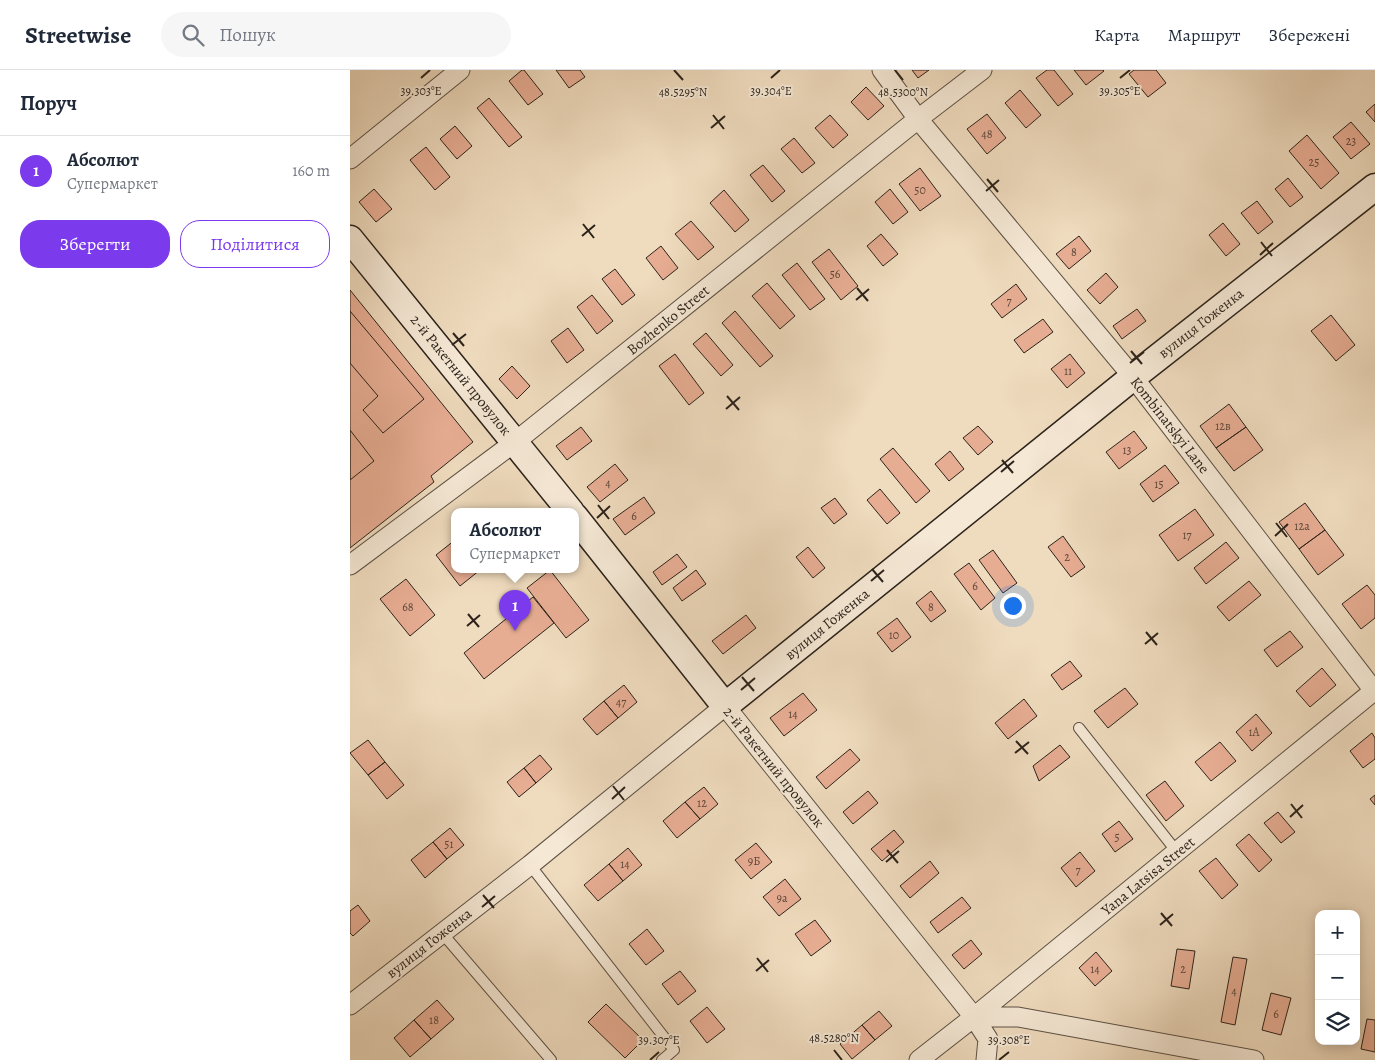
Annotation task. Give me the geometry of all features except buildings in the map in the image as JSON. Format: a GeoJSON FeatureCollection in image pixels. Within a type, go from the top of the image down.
{"type":"FeatureCollection","features":[{"type":"Feature","properties":{"kind":"street"},"geometry":{"type":"LineString","coordinates":[[350,159],[460,70]]}},
{"type":"Feature","properties":{"kind":"street","name":"Kombinatskyi Lane"},"geometry":{"type":"LineString","coordinates":[[882,70],[918,119],[1133,377],[1375,691]]}},
{"type":"Feature","properties":{"kind":"street","name":"Bozhenko Street"},"geometry":{"type":"LineString","coordinates":[[350,565],[515,442],[918,119],[982,70]]}},
{"type":"Feature","properties":{"kind":"street","name":"вулиця Гоженка"},"geometry":{"type":"LineString","coordinates":[[350,1005],[530,865],[1133,377],[1375,187]]}},
{"type":"Feature","properties":{"kind":"street","name":"2-й Ракетний провулок"},"geometry":{"type":"LineString","coordinates":[[350,239],[568,508]]}},
{"type":"Feature","properties":{"kind":"street","name":"2-й Ракетний провулок"},"geometry":{"type":"LineString","coordinates":[[579,522],[974,1017],[988,1039],[986,1060]]}},
{"type":"Feature","properties":{"kind":"street","name":"Yana Latsisa Street"},"geometry":{"type":"LineString","coordinates":[[919,1060],[1375,691]]}},
{"type":"Feature","properties":{"kind":"street"},"geometry":{"type":"LineString","coordinates":[[974,1017],[1018,1017],[1254,1060]]}},
{"type":"Feature","properties":{"kind":"lane"},"geometry":{"type":"LineString","coordinates":[[1079,728],[1177,852]]}},
{"type":"Feature","properties":{"kind":"lane"},"geometry":{"type":"LineString","coordinates":[[530,865],[674,1050],[662,1060]]}},
{"type":"Feature","properties":{"kind":"lane"},"geometry":{"type":"LineString","coordinates":[[442,933],[551,1060]]}},
{"type":"Feature","properties":{"kind":"place","name":"Абсолют"},"geometry":{"type":"Point","coordinates":[515,631]}}]}
